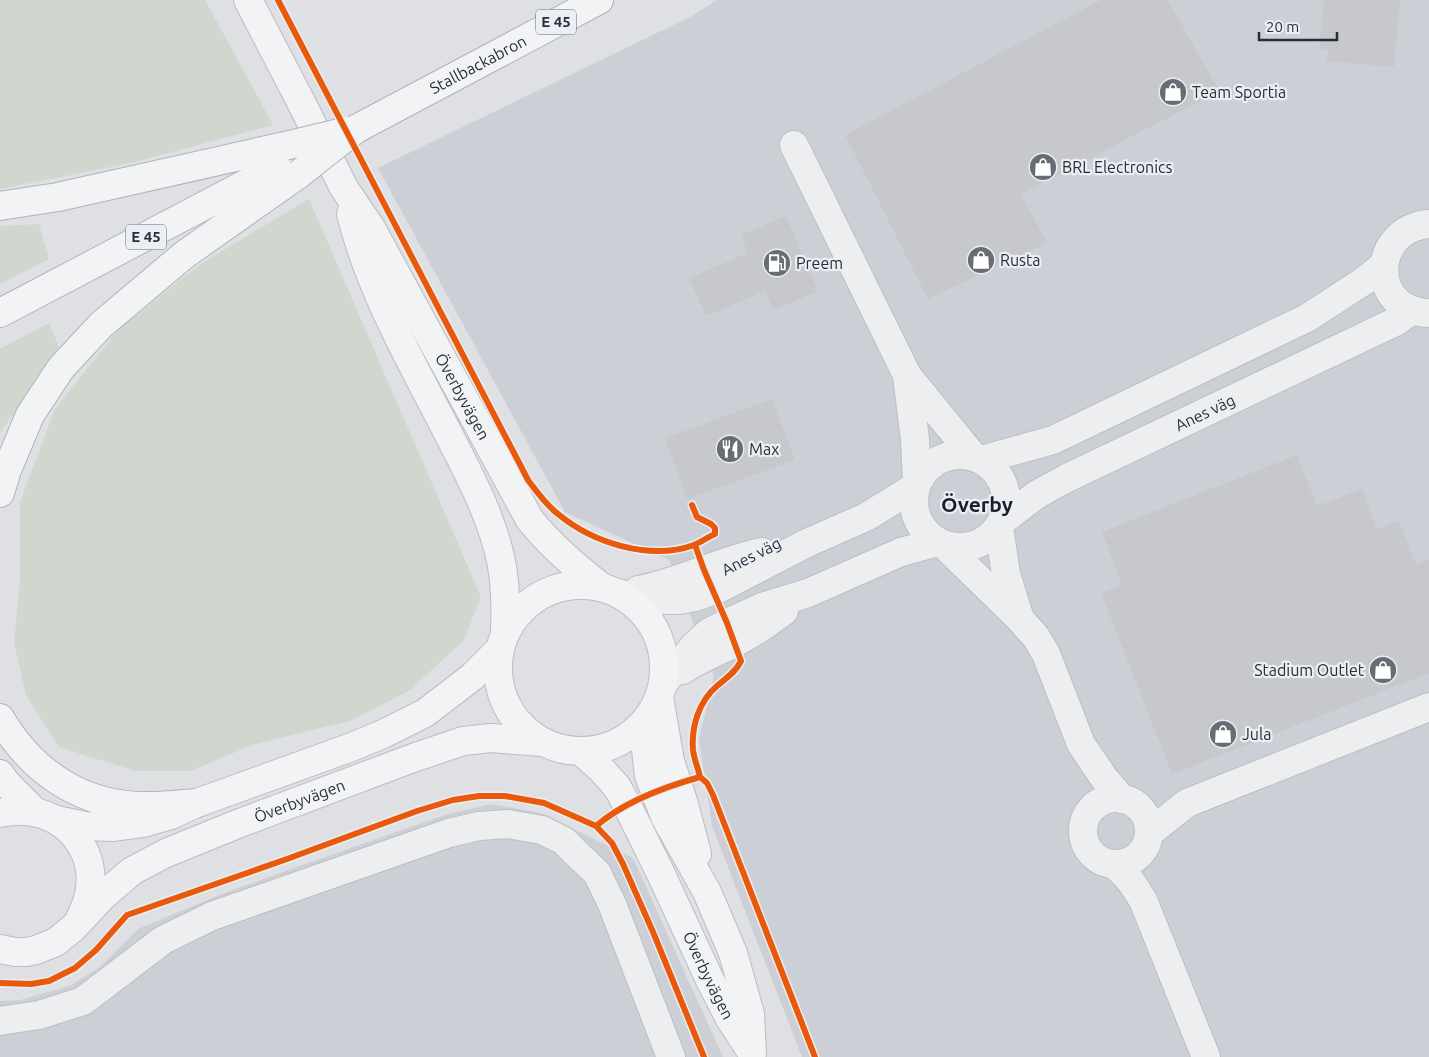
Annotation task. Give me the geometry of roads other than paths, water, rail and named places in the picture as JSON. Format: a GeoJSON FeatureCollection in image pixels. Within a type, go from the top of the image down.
{"type":"FeatureCollection","features":[{"type":"Feature","properties":{"kind":"main road","name":"Överbyvägen"},"geometry":{"type":"LineString","coordinates":[[248,0],[344,188],[376,236],[530,520],[548,542],[576,567],[610,590],[628,599],[646,615],[658,636],[664,659],[661,690],[670,761],[692,833],[707,892]]}},
{"type":"Feature","properties":{"kind":"main road","name":"Stallbackabron"},"geometry":{"type":"LineString","coordinates":[[292,160],[356,129],[598,0]]}},
{"type":"Feature","properties":{"kind":"main road"},"geometry":{"type":"LineString","coordinates":[[0,206],[292,160]]}},
{"type":"Feature","properties":{"kind":"main road"},"geometry":{"type":"LineString","coordinates":[[0,493],[7,470],[30,415],[61,368],[101,325],[292,160]]}},
{"type":"Feature","properties":{"kind":"main road","name":"E 45"},"geometry":{"type":"LineString","coordinates":[[0,313],[292,160]]}},
{"type":"Feature","properties":{"kind":"main road","name":"Överbyvägen"},"geometry":{"type":"LineString","coordinates":[[344,188],[357,237],[372,279],[390,319],[474,484],[491,527],[504,579],[506,611],[498,665],[498,681],[502,696],[518,723],[529,734],[542,742],[561,749],[582,752],[610,746],[624,740],[646,722]]}},
{"type":"Feature","properties":{"kind":"main road","name":"Överbyvägen"},"geometry":{"type":"LineString","coordinates":[[0,813],[23,810],[85,826],[114,827],[143,823],[171,815],[197,803],[349,748],[383,734],[425,713],[472,677],[502,641],[520,612],[529,603],[546,593],[564,586],[577,585],[610,590]]}},
{"type":"Feature","properties":{"kind":"main road","name":"Överbyvägen"},"geometry":{"type":"LineString","coordinates":[[661,690],[646,722],[646,750],[649,776],[665,816],[707,892],[733,953],[750,1014],[753,1055]]}},
{"type":"Feature","properties":{"kind":"main road"},"geometry":{"type":"LineString","coordinates":[[0,718],[21,750],[35,764],[53,778],[85,796],[120,804],[150,806],[197,803]]}},
{"type":"Feature","properties":{"kind":"main road","name":"Överbyvägen"},"geometry":{"type":"LineString","coordinates":[[0,949],[26,952],[46,947],[65,936],[104,895],[132,872],[166,853],[240,823],[463,741],[491,738],[542,742]]}},
{"type":"Feature","properties":{"kind":"main road","name":"Överbyvägen"},"geometry":{"type":"LineString","coordinates":[[582,752],[601,769],[617,787],[624,799],[660,872],[708,978],[730,1019],[753,1055]]}},
{"type":"Feature","properties":{"kind":"main road"},"geometry":{"type":"LineString","coordinates":[[0,774],[7,784],[45,816]]}},
{"type":"Feature","properties":{"kind":"main road","name":"Överbyvägen"},"geometry":{"type":"LineString","coordinates":[[45,816],[66,826],[86,854],[91,876],[89,899],[79,920]]}},
{"type":"Feature","properties":{"kind":"street"},"geometry":{"type":"LineString","coordinates":[[794,145],[907,374],[977,458],[992,468],[1001,479],[1006,492],[1006,507],[1001,524],[1006,574],[1019,618]]}},
{"type":"Feature","properties":{"kind":"street"},"geometry":{"type":"LineString","coordinates":[[1423,314],[1404,306],[1390,292],[1384,274],[1384,265],[1390,246],[1398,236],[1408,229],[1429,224]]}},
{"type":"Feature","properties":{"kind":"street"},"geometry":{"type":"LineString","coordinates":[[916,485],[931,464],[951,455],[977,458],[1053,440],[1298,322],[1364,281],[1384,265]]}},
{"type":"Feature","properties":{"kind":"street","name":"Anes väg"},"geometry":{"type":"LineString","coordinates":[[1001,524],[1036,495],[1067,478],[1397,321],[1423,314]]}},
{"type":"Feature","properties":{"kind":"street"},"geometry":{"type":"LineString","coordinates":[[907,374],[915,440],[916,485],[913,503],[917,519],[925,532],[941,544],[1019,618],[1036,637],[1046,654],[1081,744],[1099,771],[1127,801],[1140,809],[1146,818],[1145,843],[1140,877],[1143,900]]}},
{"type":"Feature","properties":{"kind":"street","name":"Anes väg"},"geometry":{"type":"LineString","coordinates":[[610,590],[669,583],[755,554],[808,543],[866,517],[916,485]]}},
{"type":"Feature","properties":{"kind":"street"},"geometry":{"type":"LineString","coordinates":[[661,690],[696,662],[735,643],[767,624],[808,593],[901,552],[941,544],[957,548],[981,543],[991,536],[1001,524]]}},
{"type":"Feature","properties":{"kind":"street"},"geometry":{"type":"LineString","coordinates":[[1187,803],[1112,799],[1102,802],[1087,816],[1084,830],[1086,845],[1095,857],[1104,862],[1113,864],[1128,862],[1187,803],[1429,707]]}},
{"type":"Feature","properties":{"kind":"street"},"geometry":{"type":"LineString","coordinates":[[1081,744],[1090,812]]}},
{"type":"Feature","properties":{"kind":"street"},"geometry":{"type":"LineString","coordinates":[[0,1020],[39,1015],[83,1001],[163,940],[212,916],[449,833],[479,826],[508,824],[542,830],[564,841],[597,873],[612,904],[671,1057]]}},
{"type":"Feature","properties":{"kind":"street"},"geometry":{"type":"LineString","coordinates":[[1113,864],[1133,883],[1143,900],[1206,1057]]}},
{"type":"Feature","properties":{"kind":"place","name":"Team Sportia"},"geometry":{"type":"Point","coordinates":[1173,92]}},
{"type":"Feature","properties":{"kind":"place","name":"BRL Electronics"},"geometry":{"type":"Point","coordinates":[1043,167]}},
{"type":"Feature","properties":{"kind":"place","name":"Rusta"},"geometry":{"type":"Point","coordinates":[981,260]}},
{"type":"Feature","properties":{"kind":"place","name":"Preem"},"geometry":{"type":"Point","coordinates":[777,263]}},
{"type":"Feature","properties":{"kind":"place","name":"Max"},"geometry":{"type":"Point","coordinates":[730,449]}},
{"type":"Feature","properties":{"kind":"place","name":"Stadium Outlet"},"geometry":{"type":"Point","coordinates":[1383,670]}},
{"type":"Feature","properties":{"kind":"place","name":"Jula"},"geometry":{"type":"Point","coordinates":[1223,734]}},
{"type":"Feature","properties":{"kind":"district","name":"Överby"},"geometry":{"type":"Point","coordinates":[977,505]}}]}
